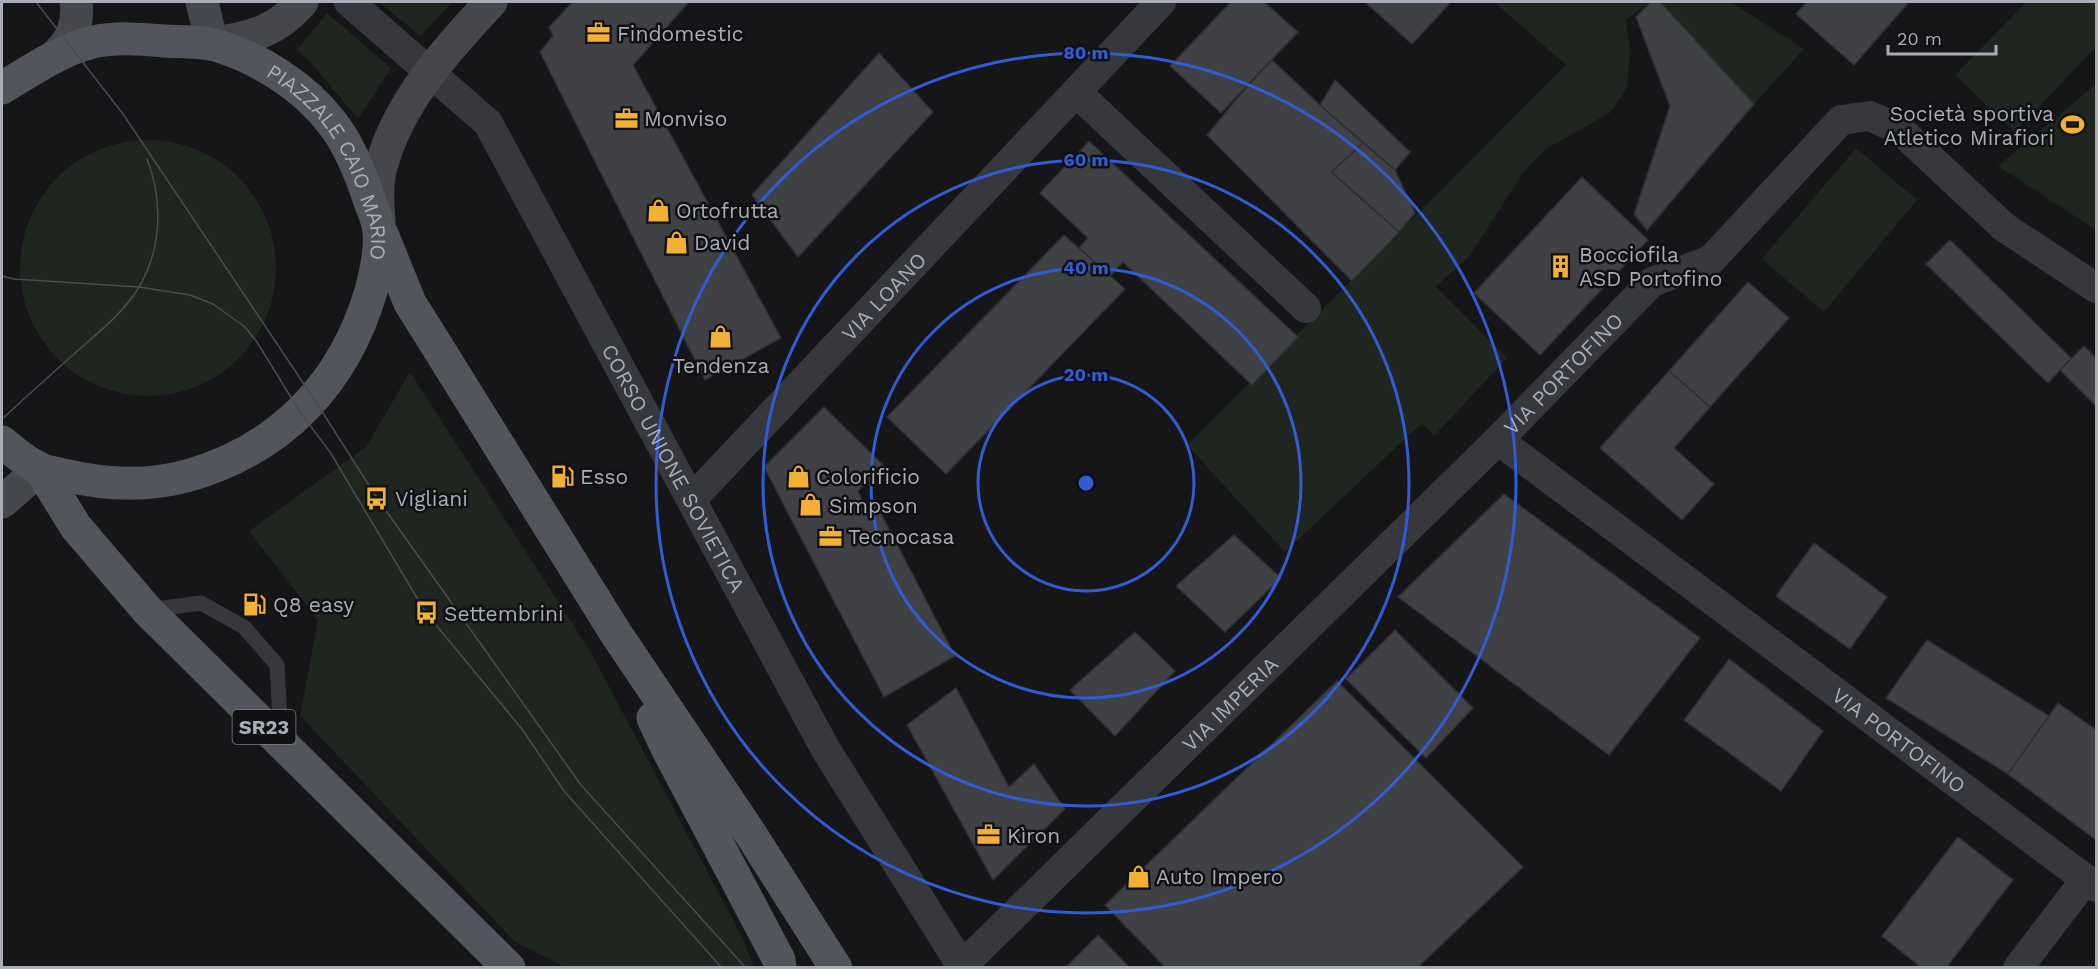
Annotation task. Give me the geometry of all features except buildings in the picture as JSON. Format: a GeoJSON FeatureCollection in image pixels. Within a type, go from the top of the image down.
{"type":"FeatureCollection","features":[{"type":"Feature","properties":{"kind":"main road"},"geometry":{"type":"LineString","coordinates":[[53,58],[65,48],[71,38],[78,12],[76,2]]}},
{"type":"Feature","properties":{"kind":"main road"},"geometry":{"type":"LineString","coordinates":[[202,2],[212,44],[257,35],[288,17],[302,2]]}},
{"type":"Feature","properties":{"kind":"main road"},"geometry":{"type":"LineString","coordinates":[[491,2],[417,90],[398,124],[381,167],[377,195],[379,227],[410,303],[615,632],[743,823],[836,968]]}},
{"type":"Feature","properties":{"kind":"main road","name":"PIAZZALE CAIO MARIO"},"geometry":{"type":"LineString","coordinates":[[2,88],[53,58],[91,42],[128,38],[212,44],[241,55],[276,73],[301,90],[333,123],[361,175],[379,227],[377,270],[353,340],[338,368],[314,399],[280,429],[247,452],[213,468],[177,478],[122,485],[85,480],[40,469],[2,442]]}},
{"type":"Feature","properties":{"kind":"main road"},"geometry":{"type":"LineString","coordinates":[[2,502],[40,469]]}},
{"type":"Feature","properties":{"kind":"main road","name":"SR23"},"geometry":{"type":"LineString","coordinates":[[40,469],[76,527],[147,610],[282,745],[508,964]]}},
{"type":"Feature","properties":{"kind":"main road"},"geometry":{"type":"LineString","coordinates":[[615,632],[667,748],[779,960],[780,968]]}},
{"type":"Feature","properties":{"kind":"street","name":"CORSO UNIONE SOVIETICA"},"geometry":{"type":"LineString","coordinates":[[348,2],[488,123],[826,750],[962,967]]}},
{"type":"Feature","properties":{"kind":"street","name":"VIA LOANO"},"geometry":{"type":"LineString","coordinates":[[692,499],[1161,2]]}},
{"type":"Feature","properties":{"kind":"street"},"geometry":{"type":"LineString","coordinates":[[1076,92],[1306,308]]}},
{"type":"Feature","properties":{"kind":"street","name":"VIA PORTOFINO"},"geometry":{"type":"LineString","coordinates":[[2091,883],[1498,440],[1652,282],[1711,260],[1841,120],[1870,116],[1900,130],[2004,227],[2097,288]]}},
{"type":"Feature","properties":{"kind":"street","name":"VIA IMPERIA"},"geometry":{"type":"LineString","coordinates":[[962,967],[1498,440]]}},
{"type":"Feature","properties":{"kind":"street"},"geometry":{"type":"LineString","coordinates":[[2018,968],[2091,883]]}},
{"type":"Feature","properties":{"kind":"lane"},"geometry":{"type":"LineString","coordinates":[[147,610],[201,603],[244,627],[277,666],[282,745]]}},
{"type":"Feature","properties":{"kind":"shaded area"},"geometry":{"type":"Polygon","coordinates":[[[379,2],[453,2],[420,36],[379,2]]]}},
{"type":"Feature","properties":{"kind":"shaded area"},"geometry":{"type":"Polygon","coordinates":[[[1494,2],[1650,2],[1626,20],[1630,50],[1627,87],[1611,112],[1546,149],[1525,170],[1470,255],[1436,287],[1507,358],[1434,436],[1422,423],[1285,552],[1187,445],[1566,65],[1494,2]]]}},
{"type":"Feature","properties":{"kind":"shaded area"},"geometry":{"type":"Polygon","coordinates":[[[1660,2],[1731,2],[1804,49],[1754,104],[1660,2]]]}},
{"type":"Feature","properties":{"kind":"shaded area"},"geometry":{"type":"Polygon","coordinates":[[[2026,2],[2096,2],[2096,47],[2015,132],[1955,75],[2026,2]]]}},
{"type":"Feature","properties":{"kind":"shaded area"},"geometry":{"type":"Polygon","coordinates":[[[327,13],[391,68],[358,119],[314,66],[297,50],[327,13]]]}},
{"type":"Feature","properties":{"kind":"shaded area","name":"Società sportiva Atletico Mirafiori"},"geometry":{"type":"Polygon","coordinates":[[[2096,84],[2096,230],[1998,166],[2096,84]]]}},
{"type":"Feature","properties":{"kind":"shaded area"},"geometry":{"type":"Polygon","coordinates":[[[148,140],[185,146],[208,155],[229,169],[247,187],[266,219],[273,243],[276,268],[270,305],[261,328],[247,349],[229,367],[197,386],[173,393],[148,396],[111,390],[88,381],[67,367],[49,349],[30,317],[23,293],[20,268],[26,231],[35,208],[49,187],[67,169],[99,150],[123,143],[148,140]]]}},
{"type":"Feature","properties":{"kind":"shaded area"},"geometry":{"type":"Polygon","coordinates":[[[1856,148],[1917,200],[1824,312],[1762,259],[1856,148]]]}},
{"type":"Feature","properties":{"kind":"shaded area"},"geometry":{"type":"Polygon","coordinates":[[[410,372],[590,651],[741,935],[754,967],[565,967],[514,941],[300,716],[318,620],[249,531],[366,447],[410,372]]]}},
{"type":"Feature","properties":{"kind":"tram line"},"geometry":{"type":"LineString","coordinates":[[36,2],[123,114],[314,399],[377,498],[581,785],[746,968]]}},
{"type":"Feature","properties":{"kind":"tram line"},"geometry":{"type":"LineString","coordinates":[[2,419],[109,323],[139,287],[152,256],[158,224],[156,191],[147,159]]}},
{"type":"Feature","properties":{"kind":"tram line"},"geometry":{"type":"LineString","coordinates":[[2,276],[14,279],[139,287],[190,295],[213,304],[245,327],[257,342],[300,412],[330,452],[426,613],[522,729],[564,791],[722,968]]}},
{"type":"Feature","properties":{"kind":"place","name":"Findomestic"},"geometry":{"type":"Point","coordinates":[599,33]}},
{"type":"Feature","properties":{"kind":"place","name":"Monviso"},"geometry":{"type":"Point","coordinates":[626,118]}},
{"type":"Feature","properties":{"kind":"place","name":"Società sportiva Atletico Mirafiori"},"geometry":{"type":"Point","coordinates":[2072,125]}},
{"type":"Feature","properties":{"kind":"place","name":"Ortofrutta"},"geometry":{"type":"Point","coordinates":[658,210]}},
{"type":"Feature","properties":{"kind":"place","name":"David"},"geometry":{"type":"Point","coordinates":[676,242]}},
{"type":"Feature","properties":{"kind":"place","name":"Bocciofila ASD Portofino"},"geometry":{"type":"Point","coordinates":[1561,266]}},
{"type":"Feature","properties":{"kind":"place","name":"Tendenza"},"geometry":{"type":"Point","coordinates":[721,337]}},
{"type":"Feature","properties":{"kind":"place","name":"Esso"},"geometry":{"type":"Point","coordinates":[562,476]}},
{"type":"Feature","properties":{"kind":"place","name":"Colorificio"},"geometry":{"type":"Point","coordinates":[798,476]}},
{"type":"Feature","properties":{"kind":"place","name":"Vigliani"},"geometry":{"type":"Point","coordinates":[377,498]}},
{"type":"Feature","properties":{"kind":"place","name":"Simpson"},"geometry":{"type":"Point","coordinates":[811,505]}},
{"type":"Feature","properties":{"kind":"place","name":"Tecnocasa"},"geometry":{"type":"Point","coordinates":[830,536]}},
{"type":"Feature","properties":{"kind":"place","name":"Q8 easy"},"geometry":{"type":"Point","coordinates":[255,604]}},
{"type":"Feature","properties":{"kind":"place","name":"Settembrini"},"geometry":{"type":"Point","coordinates":[426,613]}},
{"type":"Feature","properties":{"kind":"place","name":"Kìron"},"geometry":{"type":"Point","coordinates":[989,835]}},
{"type":"Feature","properties":{"kind":"place","name":"Auto Impero"},"geometry":{"type":"Point","coordinates":[1138,876]}}]}
